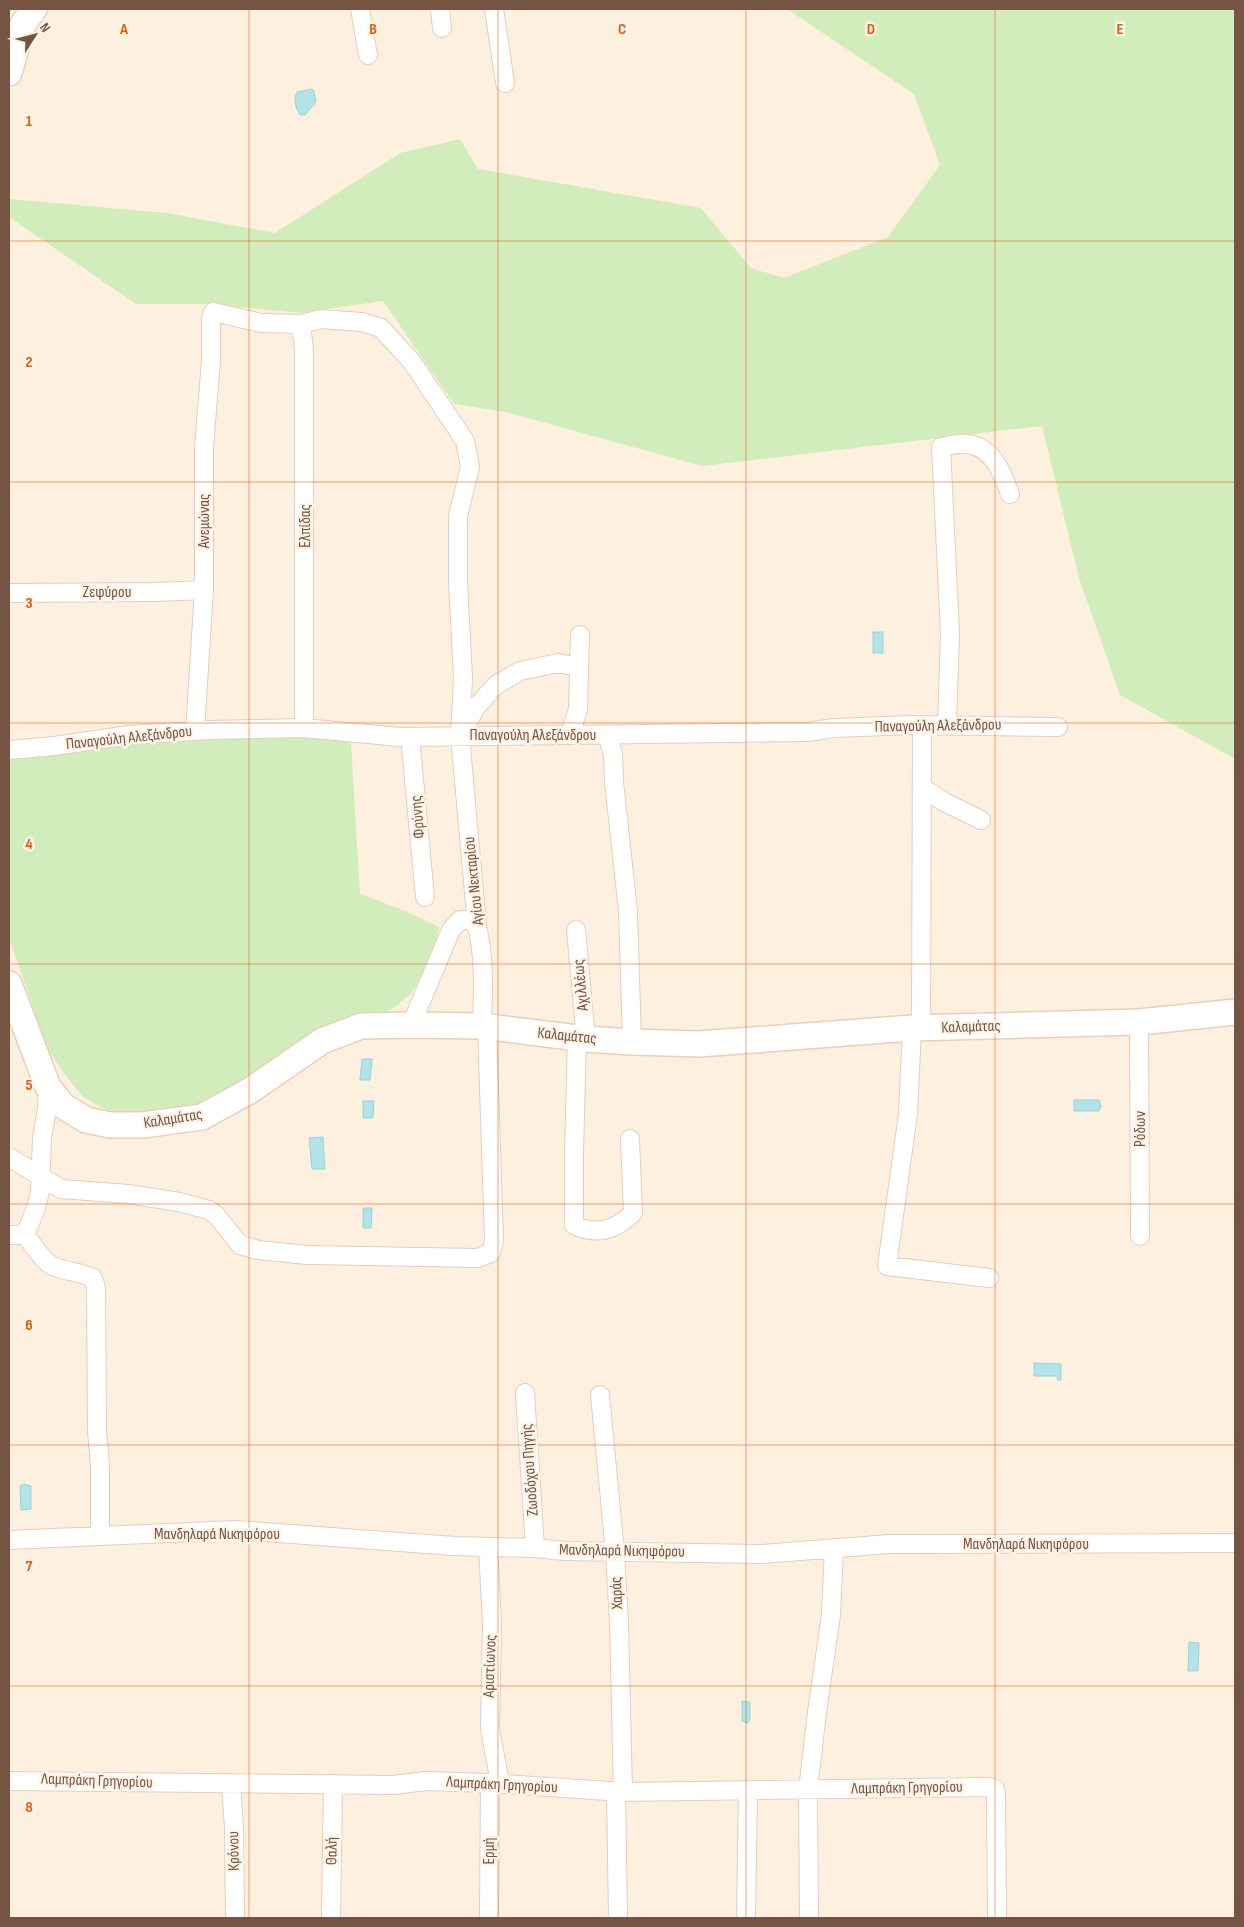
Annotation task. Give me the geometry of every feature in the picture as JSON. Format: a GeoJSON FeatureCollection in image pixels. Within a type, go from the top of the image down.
{"type":"FeatureCollection","features":[{"type":"Feature","properties":{"kind":"street"},"geometry":{"type":"LineString","coordinates":[[360,9],[368,54]]}},
{"type":"Feature","properties":{"kind":"street"},"geometry":{"type":"LineString","coordinates":[[440,9],[442,28]]}},
{"type":"Feature","properties":{"kind":"street"},"geometry":{"type":"LineString","coordinates":[[494,9],[505,83]]}},
{"type":"Feature","properties":{"kind":"street"},"geometry":{"type":"LineString","coordinates":[[9,73],[25,14]]}},
{"type":"Feature","properties":{"kind":"street","name":"Αγίου Νεκταρίου"},"geometry":{"type":"LineString","coordinates":[[41,1178],[61,1189],[128,1194],[209,1210],[216,1215],[240,1244],[258,1250],[308,1254],[477,1258],[492,1253],[494,1240],[483,975],[460,736],[463,678],[458,582],[458,516],[470,467],[466,441],[412,362],[381,328],[362,322],[321,319],[302,324],[261,322],[213,312]]}},
{"type":"Feature","properties":{"kind":"street","name":"Ανεμώνας"},"geometry":{"type":"LineString","coordinates":[[195,731],[204,590],[204,446],[211,319],[213,312]]}},
{"type":"Feature","properties":{"kind":"street","name":"Ελπίδας"},"geometry":{"type":"LineString","coordinates":[[302,324],[304,350],[304,728]]}},
{"type":"Feature","properties":{"kind":"street"},"geometry":{"type":"LineString","coordinates":[[948,725],[950,633],[941,447],[965,444],[984,449],[1001,470],[1010,494]]}},
{"type":"Feature","properties":{"kind":"street","name":"Ζεφύρου"},"geometry":{"type":"LineString","coordinates":[[9,593],[204,590]]}},
{"type":"Feature","properties":{"kind":"street"},"geometry":{"type":"LineString","coordinates":[[570,735],[578,709],[580,635]]}},
{"type":"Feature","properties":{"kind":"street"},"geometry":{"type":"LineString","coordinates":[[460,736],[476,707],[496,685],[520,671],[558,663],[578,667]]}},
{"type":"Feature","properties":{"kind":"street"},"geometry":{"type":"LineString","coordinates":[[922,725],[916,1028],[908,1114],[887,1266],[989,1278]]}},
{"type":"Feature","properties":{"kind":"street","name":"Παναγούλη Αλεξάνδρου"},"geometry":{"type":"LineString","coordinates":[[9,750],[54,746],[129,735],[304,728],[410,737],[807,732],[834,728],[922,725],[1058,727]]}},
{"type":"Feature","properties":{"kind":"street"},"geometry":{"type":"LineString","coordinates":[[607,735],[613,754],[615,791],[628,911],[632,1042]]}},
{"type":"Feature","properties":{"kind":"street","name":"Φρύνης"},"geometry":{"type":"LineString","coordinates":[[410,737],[425,896]]}},
{"type":"Feature","properties":{"kind":"street"},"geometry":{"type":"LineString","coordinates":[[922,787],[944,802],[981,820]]}},
{"type":"Feature","properties":{"kind":"street"},"geometry":{"type":"LineString","coordinates":[[411,1025],[451,930],[460,920],[470,920],[477,926]]}},
{"type":"Feature","properties":{"kind":"street","name":"Αχιλλέως"},"geometry":{"type":"LineString","coordinates":[[576,930],[581,1038],[574,1153],[574,1225],[586,1231],[604,1230],[623,1223],[633,1213],[630,1139]]}},
{"type":"Feature","properties":{"kind":"street","name":"Καλαμάτας"},"geometry":{"type":"LineString","coordinates":[[9,984],[48,1087],[63,1106],[86,1120],[110,1125],[143,1125],[202,1117],[251,1090],[322,1040],[361,1026],[485,1027],[581,1038],[699,1044],[916,1028],[1139,1022],[1235,1012]]}},
{"type":"Feature","properties":{"kind":"street","name":"Ρόδων"},"geometry":{"type":"LineString","coordinates":[[1139,1022],[1140,1236]]}},
{"type":"Feature","properties":{"kind":"street"},"geometry":{"type":"LineString","coordinates":[[48,1087],[47,1109],[42,1138],[40,1191],[36,1208],[17,1235],[49,1264],[64,1270],[81,1272],[93,1278],[96,1288],[100,1535]]}},
{"type":"Feature","properties":{"kind":"street"},"geometry":{"type":"LineString","coordinates":[[9,1157],[41,1178]]}},
{"type":"Feature","properties":{"kind":"street","name":"Ζωοδόχου Πηγής"},"geometry":{"type":"LineString","coordinates":[[525,1392],[534,1548]]}},
{"type":"Feature","properties":{"kind":"street","name":"Χαράς"},"geometry":{"type":"LineString","coordinates":[[600,1396],[615,1552],[619,1624],[620,1792],[618,1918]]}},
{"type":"Feature","properties":{"kind":"street","name":"Μανδηλαρά Νικηφόρου"},"geometry":{"type":"LineString","coordinates":[[9,1540],[236,1530],[565,1551],[762,1554],[899,1544],[1235,1543]]}},
{"type":"Feature","properties":{"kind":"street","name":"Αριστίωνος"},"geometry":{"type":"LineString","coordinates":[[488,1547],[492,1624],[490,1729],[495,1783]]}},
{"type":"Feature","properties":{"kind":"street"},"geometry":{"type":"LineString","coordinates":[[809,1918],[808,1790],[831,1615],[834,1548]]}},
{"type":"Feature","properties":{"kind":"street","name":"Λαμπράκη Γρηγορίου"},"geometry":{"type":"LineString","coordinates":[[9,1780],[393,1785],[426,1781],[495,1783],[620,1792],[988,1787],[995,1789],[997,1918]]}},
{"type":"Feature","properties":{"kind":"street","name":"Ερμή"},"geometry":{"type":"LineString","coordinates":[[489,1918],[495,1783]]}},
{"type":"Feature","properties":{"kind":"street","name":"Κρόνου"},"geometry":{"type":"LineString","coordinates":[[231,1784],[234,1826],[235,1918]]}},
{"type":"Feature","properties":{"kind":"street","name":"Θαλή"},"geometry":{"type":"LineString","coordinates":[[331,1918],[333,1784]]}},
{"type":"Feature","properties":{"kind":"street"},"geometry":{"type":"LineString","coordinates":[[746,1918],[748,1791]]}},
{"type":"Feature","properties":{"kind":"green space"},"geometry":{"type":"Polygon","coordinates":[[[787,9],[1235,9],[1235,759],[1120,695],[1079,578],[1042,426],[702,466],[505,412],[454,404],[383,301],[299,313],[207,304],[136,304],[9,217],[9,199],[167,213],[275,233],[400,153],[460,139],[478,169],[701,208],[751,268],[784,278],[888,237],[940,165],[914,94],[787,9]]]}},
{"type":"Feature","properties":{"kind":"green space"},"geometry":{"type":"Polygon","coordinates":[[[198,737],[340,737],[351,743],[360,894],[403,910],[439,927],[436,946],[412,993],[391,1010],[363,1017],[203,1107],[145,1114],[106,1110],[83,1097],[62,1071],[47,1047],[9,938],[9,758],[56,751],[198,737]]]}},
{"type":"Feature","properties":{"kind":"water"},"geometry":{"type":"Polygon","coordinates":[[[312,89],[316,102],[305,115],[300,115],[295,98],[297,92],[312,89]]]}},
{"type":"Feature","properties":{"kind":"water"},"geometry":{"type":"Polygon","coordinates":[[[873,632],[883,632],[883,653],[873,653],[873,632]]]}},
{"type":"Feature","properties":{"kind":"water"},"geometry":{"type":"Polygon","coordinates":[[[362,1059],[372,1059],[370,1080],[360,1080],[362,1059]]]}},
{"type":"Feature","properties":{"kind":"water"},"geometry":{"type":"Polygon","coordinates":[[[1074,1100],[1099,1100],[1101,1106],[1099,1111],[1074,1111],[1074,1100]]]}},
{"type":"Feature","properties":{"kind":"water"},"geometry":{"type":"Polygon","coordinates":[[[363,1101],[374,1101],[373,1118],[363,1118],[363,1101]]]}},
{"type":"Feature","properties":{"kind":"water"},"geometry":{"type":"Polygon","coordinates":[[[323,1137],[325,1169],[312,1169],[309,1138],[323,1137]]]}},
{"type":"Feature","properties":{"kind":"water"},"geometry":{"type":"Polygon","coordinates":[[[363,1208],[372,1208],[371,1228],[363,1228],[363,1208]]]}},
{"type":"Feature","properties":{"kind":"water"},"geometry":{"type":"Polygon","coordinates":[[[1034,1363],[1061,1364],[1061,1380],[1058,1380],[1057,1376],[1034,1376],[1034,1363]]]}},
{"type":"Feature","properties":{"kind":"water"},"geometry":{"type":"Polygon","coordinates":[[[24,1484],[31,1486],[31,1509],[21,1510],[20,1486],[24,1484]]]}},
{"type":"Feature","properties":{"kind":"water"},"geometry":{"type":"Polygon","coordinates":[[[1189,1642],[1199,1643],[1198,1671],[1188,1671],[1189,1642]]]}},
{"type":"Feature","properties":{"kind":"water"},"geometry":{"type":"Polygon","coordinates":[[[742,1701],[750,1702],[750,1719],[748,1723],[742,1721],[742,1701]]]}}]}
